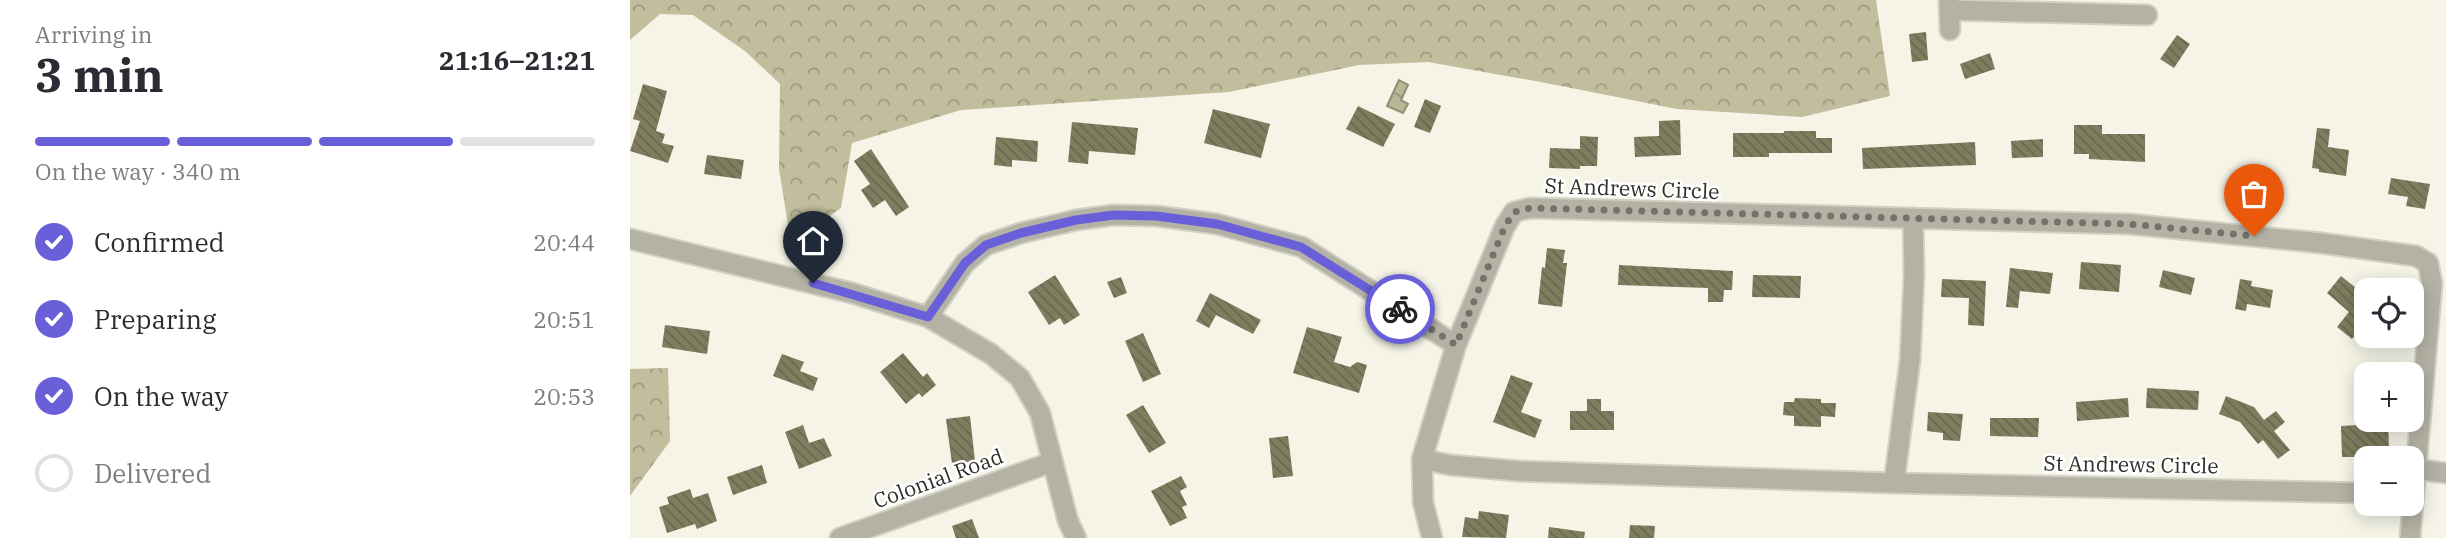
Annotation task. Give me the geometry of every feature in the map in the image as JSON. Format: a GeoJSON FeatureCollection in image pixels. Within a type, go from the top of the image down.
{"type":"FeatureCollection","features":[{"type":"Feature","properties":{"kind":"street"},"geometry":{"type":"LineString","coordinates":[[1950,30],[1950,5],[2147,15]]}},
{"type":"Feature","properties":{"kind":"street","name":"St Andrews Circle"},"geometry":{"type":"LineString","coordinates":[[2354,493],[1894,483],[1518,471],[1450,465],[1422,459],[1456,345],[1505,226],[1514,212],[1530,208],[2129,224],[2311,242],[2416,256],[2428,263],[2432,285],[2418,446]]}},
{"type":"Feature","properties":{"kind":"street"},"geometry":{"type":"LineString","coordinates":[[928,317],[965,263],[986,245],[1021,233],[1076,220],[1114,215],[1156,216],[1217,224],[1301,247],[1456,345]]}},
{"type":"Feature","properties":{"kind":"street"},"geometry":{"type":"LineString","coordinates":[[1894,483],[1910,360],[1914,276],[1913,218]]}},
{"type":"Feature","properties":{"kind":"street"},"geometry":{"type":"LineString","coordinates":[[630,239],[852,293],[928,317],[991,354],[1020,378],[1040,413],[1068,521],[1076,538]]}},
{"type":"Feature","properties":{"kind":"street"},"geometry":{"type":"LineString","coordinates":[[1422,459],[1423,502],[1432,538]]}},
{"type":"Feature","properties":{"kind":"street","name":"Colonial Road"},"geometry":{"type":"LineString","coordinates":[[840,538],[1052,462]]}},
{"type":"Feature","properties":{"kind":"street"},"geometry":{"type":"LineString","coordinates":[[2424,470],[2446,473]]}},
{"type":"Feature","properties":{"kind":"street","name":"St Andrews Circle"},"geometry":{"type":"LineString","coordinates":[[2410,538],[2411,516]]}},
{"type":"Feature","properties":{"kind":"green space"},"geometry":{"type":"Polygon","coordinates":[[[630,0],[1876,0],[1890,96],[1802,117],[1677,109],[1428,62],[1359,65],[1229,92],[961,110],[852,143],[841,208],[791,243],[779,169],[780,84],[745,51],[693,15],[660,14],[630,40],[630,0]]]}},
{"type":"Feature","properties":{"kind":"green space"},"geometry":{"type":"Polygon","coordinates":[[[668,368],[670,441],[630,496],[630,369],[668,368]]]}},
{"type":"Feature","properties":{"kind":"water"},"geometry":{"type":"Polygon","coordinates":[[[1399,80],[1408,85],[1401,100],[1408,104],[1403,113],[1387,106],[1399,80]]]}},
{"type":"Feature","properties":{"kind":"building"},"geometry":{"type":"Polygon","coordinates":[[[1926,32],[1928,60],[1912,62],[1909,34],[1926,32]]]}},
{"type":"Feature","properties":{"kind":"building"},"geometry":{"type":"Polygon","coordinates":[[[2177,35],[2190,44],[2174,68],[2160,59],[2177,35]]]}},
{"type":"Feature","properties":{"kind":"building"},"geometry":{"type":"Polygon","coordinates":[[[1990,53],[1995,69],[1965,79],[1960,64],[1990,53]]]}},
{"type":"Feature","properties":{"kind":"building"},"geometry":{"type":"Polygon","coordinates":[[[643,84],[667,91],[656,131],[665,134],[662,143],[674,146],[668,163],[630,151],[640,121],[633,119],[643,84]]]}},
{"type":"Feature","properties":{"kind":"building"},"geometry":{"type":"Polygon","coordinates":[[[1425,99],[1441,106],[1430,133],[1414,127],[1425,99]]]}},
{"type":"Feature","properties":{"kind":"building"},"geometry":{"type":"Polygon","coordinates":[[[1358,106],[1395,124],[1383,147],[1346,129],[1358,106]]]}},
{"type":"Feature","properties":{"kind":"building"},"geometry":{"type":"Polygon","coordinates":[[[1213,109],[1270,124],[1261,158],[1204,143],[1213,109]]]}},
{"type":"Feature","properties":{"kind":"building"},"geometry":{"type":"Polygon","coordinates":[[[1680,120],[1681,155],[1635,157],[1634,137],[1659,136],[1659,121],[1680,120]]]}},
{"type":"Feature","properties":{"kind":"building"},"geometry":{"type":"Polygon","coordinates":[[[1072,122],[1138,128],[1135,155],[1089,151],[1088,164],[1068,162],[1072,122]]]}},
{"type":"Feature","properties":{"kind":"building"},"geometry":{"type":"Polygon","coordinates":[[[2074,125],[2102,125],[2102,134],[2145,134],[2145,162],[2089,159],[2089,154],[2074,154],[2074,125]]]}},
{"type":"Feature","properties":{"kind":"building"},"geometry":{"type":"Polygon","coordinates":[[[2317,128],[2330,129],[2328,147],[2349,150],[2346,176],[2319,172],[2319,169],[2312,168],[2317,128]]]}},
{"type":"Feature","properties":{"kind":"building"},"geometry":{"type":"Polygon","coordinates":[[[1816,131],[1816,138],[1832,138],[1832,153],[1769,153],[1769,157],[1733,157],[1733,133],[1816,131]]]}},
{"type":"Feature","properties":{"kind":"building"},"geometry":{"type":"Polygon","coordinates":[[[1580,136],[1598,137],[1597,166],[1580,166],[1580,169],[1549,168],[1550,148],[1580,149],[1580,136]]]}},
{"type":"Feature","properties":{"kind":"building"},"geometry":{"type":"Polygon","coordinates":[[[996,137],[1038,141],[1037,162],[1012,160],[1012,167],[994,165],[996,137]]]}},
{"type":"Feature","properties":{"kind":"building"},"geometry":{"type":"Polygon","coordinates":[[[2043,139],[2043,157],[2012,158],[2011,141],[2043,139]]]}},
{"type":"Feature","properties":{"kind":"building"},"geometry":{"type":"Polygon","coordinates":[[[1975,142],[1976,165],[1863,169],[1862,148],[1975,142]]]}},
{"type":"Feature","properties":{"kind":"building"},"geometry":{"type":"Polygon","coordinates":[[[871,149],[909,207],[896,216],[885,200],[873,208],[861,190],[870,184],[854,161],[871,149]]]}},
{"type":"Feature","properties":{"kind":"building"},"geometry":{"type":"Polygon","coordinates":[[[707,155],[744,160],[741,179],[704,174],[707,155]]]}},
{"type":"Feature","properties":{"kind":"building"},"geometry":{"type":"Polygon","coordinates":[[[2391,178],[2430,184],[2425,209],[2406,206],[2408,197],[2388,194],[2391,178]]]}},
{"type":"Feature","properties":{"kind":"building"},"geometry":{"type":"Polygon","coordinates":[[[1547,248],[1565,250],[1563,263],[1567,263],[1562,307],[1538,304],[1547,248]]]}},
{"type":"Feature","properties":{"kind":"building"},"geometry":{"type":"Polygon","coordinates":[[[2081,262],[2121,265],[2119,292],[2079,289],[2081,262]]]}},
{"type":"Feature","properties":{"kind":"building"},"geometry":{"type":"Polygon","coordinates":[[[1619,265],[1733,271],[1732,290],[1724,290],[1723,302],[1708,302],[1708,288],[1618,285],[1619,265]]]}},
{"type":"Feature","properties":{"kind":"building"},"geometry":{"type":"Polygon","coordinates":[[[2010,268],[2053,273],[2050,294],[2020,291],[2018,308],[2006,307],[2010,268]]]}},
{"type":"Feature","properties":{"kind":"building"},"geometry":{"type":"Polygon","coordinates":[[[2163,270],[2195,278],[2191,295],[2159,287],[2163,270]]]}},
{"type":"Feature","properties":{"kind":"building"},"geometry":{"type":"Polygon","coordinates":[[[1055,275],[1080,315],[1064,325],[1060,318],[1049,325],[1028,292],[1055,275]]]}},
{"type":"Feature","properties":{"kind":"building"},"geometry":{"type":"Polygon","coordinates":[[[1753,275],[1801,276],[1800,298],[1752,297],[1753,275]]]}},
{"type":"Feature","properties":{"kind":"building"},"geometry":{"type":"Polygon","coordinates":[[[2341,276],[2354,286],[2352,339],[2337,327],[2349,312],[2327,293],[2341,276]]]}},
{"type":"Feature","properties":{"kind":"building"},"geometry":{"type":"Polygon","coordinates":[[[1121,277],[1127,293],[1114,298],[1107,282],[1121,277]]]}},
{"type":"Feature","properties":{"kind":"building"},"geometry":{"type":"Polygon","coordinates":[[[1942,279],[1986,281],[1984,326],[1968,325],[1969,298],[1941,297],[1942,279]]]}},
{"type":"Feature","properties":{"kind":"building"},"geometry":{"type":"Polygon","coordinates":[[[2240,279],[2252,281],[2251,286],[2273,290],[2270,308],[2247,304],[2246,311],[2235,309],[2240,279]]]}},
{"type":"Feature","properties":{"kind":"building"},"geometry":{"type":"Polygon","coordinates":[[[1210,293],[1261,320],[1253,334],[1216,315],[1209,328],[1196,321],[1210,293]]]}},
{"type":"Feature","properties":{"kind":"building"},"geometry":{"type":"Polygon","coordinates":[[[665,325],[710,331],[707,354],[662,347],[665,325]]]}},
{"type":"Feature","properties":{"kind":"building"},"geometry":{"type":"Polygon","coordinates":[[[1307,327],[1342,337],[1334,362],[1350,367],[1357,362],[1367,365],[1359,393],[1293,373],[1307,327]]]}},
{"type":"Feature","properties":{"kind":"building"},"geometry":{"type":"Polygon","coordinates":[[[1143,333],[1161,374],[1143,382],[1125,341],[1143,333]]]}},
{"type":"Feature","properties":{"kind":"building"},"geometry":{"type":"Polygon","coordinates":[[[903,353],[923,377],[927,373],[936,385],[922,397],[919,393],[906,404],[880,372],[903,353]]]}},
{"type":"Feature","properties":{"kind":"building"},"geometry":{"type":"Polygon","coordinates":[[[782,354],[804,362],[800,371],[818,378],[813,391],[773,376],[782,354]]]}},
{"type":"Feature","properties":{"kind":"building"},"geometry":{"type":"Polygon","coordinates":[[[1511,375],[1533,383],[1521,412],[1542,420],[1535,438],[1493,422],[1511,375]]]}},
{"type":"Feature","properties":{"kind":"building"},"geometry":{"type":"Polygon","coordinates":[[[2147,388],[2199,391],[2198,410],[2146,408],[2147,388]]]}},
{"type":"Feature","properties":{"kind":"building"},"geometry":{"type":"Polygon","coordinates":[[[2226,396],[2254,407],[2264,420],[2276,411],[2285,422],[2274,431],[2290,450],[2278,459],[2263,440],[2258,444],[2240,422],[2219,414],[2226,396]]]}},
{"type":"Feature","properties":{"kind":"building"},"geometry":{"type":"Polygon","coordinates":[[[1795,398],[1821,399],[1821,403],[1836,403],[1835,417],[1821,416],[1821,427],[1794,426],[1794,416],[1783,415],[1784,402],[1794,402],[1795,398]]]}},
{"type":"Feature","properties":{"kind":"building"},"geometry":{"type":"Polygon","coordinates":[[[2128,398],[2129,417],[2077,421],[2076,402],[2128,398]]]}},
{"type":"Feature","properties":{"kind":"building"},"geometry":{"type":"Polygon","coordinates":[[[1587,399],[1601,399],[1601,411],[1614,411],[1614,430],[1570,430],[1570,411],[1587,411],[1587,399]]]}},
{"type":"Feature","properties":{"kind":"building"},"geometry":{"type":"Polygon","coordinates":[[[1143,405],[1166,443],[1149,453],[1126,415],[1143,405]]]}},
{"type":"Feature","properties":{"kind":"building"},"geometry":{"type":"Polygon","coordinates":[[[1928,412],[1963,414],[1960,441],[1943,440],[1943,433],[1927,431],[1928,412]]]}},
{"type":"Feature","properties":{"kind":"building"},"geometry":{"type":"Polygon","coordinates":[[[970,416],[975,461],[952,464],[946,419],[970,416]]]}},
{"type":"Feature","properties":{"kind":"building"},"geometry":{"type":"Polygon","coordinates":[[[1990,418],[2039,418],[2038,437],[1990,436],[1990,418]]]}},
{"type":"Feature","properties":{"kind":"building"},"geometry":{"type":"Polygon","coordinates":[[[803,425],[809,443],[824,438],[832,456],[799,469],[785,432],[803,425]]]}},
{"type":"Feature","properties":{"kind":"building"},"geometry":{"type":"Polygon","coordinates":[[[2354,425],[2354,432],[2388,432],[2389,446],[2354,446],[2354,457],[2342,457],[2341,426],[2354,425]]]}},
{"type":"Feature","properties":{"kind":"building"},"geometry":{"type":"Polygon","coordinates":[[[1288,436],[1293,476],[1273,478],[1269,438],[1288,436]]]}},
{"type":"Feature","properties":{"kind":"building"},"geometry":{"type":"Polygon","coordinates":[[[762,465],[767,483],[733,495],[727,477],[762,465]]]}},
{"type":"Feature","properties":{"kind":"building"},"geometry":{"type":"Polygon","coordinates":[[[1181,476],[1187,487],[1180,491],[1187,505],[1182,507],[1187,518],[1170,526],[1151,491],[1181,476]]]}},
{"type":"Feature","properties":{"kind":"building"},"geometry":{"type":"Polygon","coordinates":[[[690,489],[693,498],[708,493],[717,521],[697,529],[695,524],[667,533],[659,507],[669,504],[667,497],[690,489]]]}},
{"type":"Feature","properties":{"kind":"building"},"geometry":{"type":"Polygon","coordinates":[[[1479,511],[1509,515],[1506,538],[1462,537],[1465,517],[1478,519],[1479,511]]]}},
{"type":"Feature","properties":{"kind":"building"},"geometry":{"type":"Polygon","coordinates":[[[972,519],[979,538],[956,538],[952,526],[972,519]]]}},
{"type":"Feature","properties":{"kind":"building"},"geometry":{"type":"Polygon","coordinates":[[[1630,525],[1655,526],[1654,538],[1629,538],[1630,525]]]}},
{"type":"Feature","properties":{"kind":"building"},"geometry":{"type":"Polygon","coordinates":[[[1549,527],[1585,532],[1584,538],[1548,538],[1549,527]]]}},
{"type":"Feature","properties":{"kind":"way so far"},"geometry":{"type":"LineString","coordinates":[[1400,309],[1456,345],[1505,226],[1514,212],[1530,208],[2129,224],[2254,236]]}},
{"type":"Feature","properties":{"kind":"route"},"geometry":{"type":"LineString","coordinates":[[813,283],[928,317],[965,263],[986,245],[1021,233],[1076,220],[1114,215],[1156,216],[1217,224],[1262,234],[1301,247],[1400,309]]}}]}
